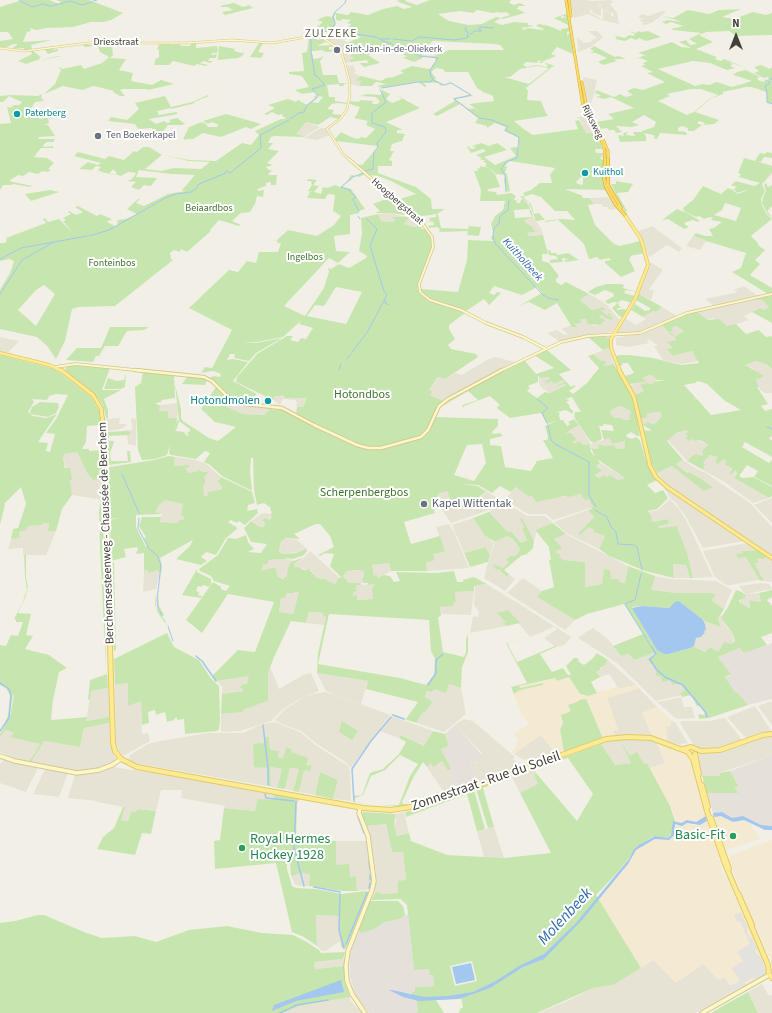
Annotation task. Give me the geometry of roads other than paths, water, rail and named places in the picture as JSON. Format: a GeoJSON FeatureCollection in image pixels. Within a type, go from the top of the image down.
{"type":"FeatureCollection","features":[{"type":"Feature","properties":{"kind":"highway","name":"Rijksweg"},"geometry":{"type":"LineString","coordinates":[[568,0],[586,106],[606,146],[608,185],[625,215]]}},
{"type":"Feature","properties":{"kind":"main road","name":"Rijksweg"},"geometry":{"type":"LineString","coordinates":[[613,335],[635,299],[648,265],[641,239],[625,215]]}},
{"type":"Feature","properties":{"kind":"main road"},"geometry":{"type":"LineString","coordinates":[[613,335],[611,344],[613,355],[634,397],[646,456],[656,477],[672,490],[772,558]]}},
{"type":"Feature","properties":{"kind":"main road","name":"Berchemsesteenweg - Chaussée de Berchem"},"geometry":{"type":"LineString","coordinates":[[0,353],[55,367],[93,395],[100,404],[104,419],[113,743],[115,751],[121,759]]}},
{"type":"Feature","properties":{"kind":"main road","name":"Zonnestraat - Rue du Soleil"},"geometry":{"type":"LineString","coordinates":[[121,759],[137,766],[360,808],[391,810],[419,806],[611,738],[652,738],[691,752],[720,750],[763,735],[772,734]]}},
{"type":"Feature","properties":{"kind":"main road"},"geometry":{"type":"LineString","coordinates":[[691,752],[723,854],[771,974]]}},
{"type":"Feature","properties":{"kind":"street","name":"Driesstraat"},"geometry":{"type":"LineString","coordinates":[[0,48],[24,51],[105,40],[126,43],[187,43],[233,40],[272,43],[318,36],[342,50],[349,83],[350,97],[347,109],[341,118],[327,128]]}},
{"type":"Feature","properties":{"kind":"street","name":"Hoogbergstraat"},"geometry":{"type":"LineString","coordinates":[[327,128],[343,154],[422,223],[432,237],[432,247],[419,286],[420,292],[424,297],[461,310],[486,323],[523,337],[546,349]]}},
{"type":"Feature","properties":{"kind":"street"},"geometry":{"type":"LineString","coordinates":[[60,370],[70,365],[80,364],[206,377],[235,401],[245,404],[283,408],[314,425],[357,445],[376,448],[392,446],[421,436],[428,430],[439,406],[448,399],[512,364],[546,349],[572,339],[597,335],[627,334],[651,330],[687,313],[772,294]]}},
{"type":"Feature","properties":{"kind":"street"},"geometry":{"type":"LineString","coordinates":[[55,367],[80,364]]}},
{"type":"Feature","properties":{"kind":"street"},"geometry":{"type":"LineString","coordinates":[[0,756],[14,762],[80,773],[99,770],[112,765],[121,759]]}},
{"type":"Feature","properties":{"kind":"street"},"geometry":{"type":"LineString","coordinates":[[360,808],[359,813],[368,836],[374,877],[372,890],[347,954],[346,972],[351,992],[365,1013]]}},
{"type":"Feature","properties":{"kind":"street"},"geometry":{"type":"LineString","coordinates":[[702,1013],[771,974]]}},
{"type":"Feature","properties":{"kind":"water"},"geometry":{"type":"Polygon","coordinates":[[[679,601],[703,620],[706,630],[701,637],[696,638],[694,646],[669,654],[664,654],[657,650],[632,608],[642,606],[669,608],[675,602],[679,601]]]}},
{"type":"Feature","properties":{"kind":"water"},"geometry":{"type":"Polygon","coordinates":[[[722,812],[732,818],[743,816],[761,825],[772,826],[772,830],[765,830],[744,820],[733,822],[721,816],[714,817],[713,813],[722,812]]]}},
{"type":"Feature","properties":{"kind":"water"},"geometry":{"type":"Polygon","coordinates":[[[706,816],[707,821],[700,825],[687,823],[682,826],[675,824],[674,835],[669,840],[655,839],[636,850],[628,864],[582,920],[544,959],[523,967],[490,988],[459,999],[419,1001],[403,997],[389,990],[424,997],[448,996],[473,992],[496,981],[519,966],[544,954],[576,923],[629,859],[634,849],[639,845],[655,836],[668,838],[671,835],[673,821],[681,823],[687,820],[696,822],[706,816]]]}},
{"type":"Feature","properties":{"kind":"water"},"geometry":{"type":"Polygon","coordinates":[[[471,963],[475,980],[456,984],[452,967],[471,963]]]}},
{"type":"Feature","properties":{"kind":"water"},"geometry":{"type":"Polygon","coordinates":[[[341,980],[344,992],[296,1001],[272,1011],[274,1005],[341,980]]]}},
{"type":"Feature","properties":{"kind":"waterway","name":"Molenbeek"},"geometry":{"type":"LineString","coordinates":[[19,0],[32,7],[43,4],[50,6]]}},
{"type":"Feature","properties":{"kind":"waterway","name":"Molenbeek"},"geometry":{"type":"LineString","coordinates":[[93,1],[97,0]]}},
{"type":"Feature","properties":{"kind":"waterway"},"geometry":{"type":"LineString","coordinates":[[335,23],[333,17],[335,12],[345,3],[346,0]]}},
{"type":"Feature","properties":{"kind":"waterway","name":"Molenbeek"},"geometry":{"type":"LineString","coordinates":[[51,6],[70,1],[82,5],[92,2]]}},
{"type":"Feature","properties":{"kind":"waterway","name":"Molenbeek"},"geometry":{"type":"LineString","coordinates":[[318,34],[330,30],[335,24]]}},
{"type":"Feature","properties":{"kind":"waterway"},"geometry":{"type":"LineString","coordinates":[[466,27],[465,30],[468,32],[467,37]]}},
{"type":"Feature","properties":{"kind":"waterway"},"geometry":{"type":"LineString","coordinates":[[412,41],[419,37],[454,40],[467,38],[474,31],[482,31],[479,29],[480,27],[493,28]]}},
{"type":"Feature","properties":{"kind":"waterway","name":"Molenbeek"},"geometry":{"type":"LineString","coordinates":[[332,31],[376,37],[392,44],[397,49],[412,51],[418,55]]}},
{"type":"Feature","properties":{"kind":"waterway"},"geometry":{"type":"LineString","coordinates":[[311,37],[311,51],[315,76],[317,76],[325,85],[312,89],[318,96]]}},
{"type":"Feature","properties":{"kind":"waterway","name":"Molenbeek"},"geometry":{"type":"LineString","coordinates":[[381,39],[390,39]]}},
{"type":"Feature","properties":{"kind":"waterway"},"geometry":{"type":"LineString","coordinates":[[393,39],[411,41]]}},
{"type":"Feature","properties":{"kind":"waterway","name":"Molenbeek"},"geometry":{"type":"LineString","coordinates":[[382,88],[418,82],[431,82],[433,78],[431,77],[430,70],[438,58],[419,56]]}},
{"type":"Feature","properties":{"kind":"waterway","name":"Kuitholbeek"},"geometry":{"type":"LineString","coordinates":[[433,80],[444,85],[451,83],[471,95],[454,99],[478,117]]}},
{"type":"Feature","properties":{"kind":"waterway","name":"Molenbeek"},"geometry":{"type":"LineString","coordinates":[[766,80],[771,83],[765,86],[767,92],[767,102],[772,104]]}},
{"type":"Feature","properties":{"kind":"waterway","name":"Molenbeek"},"geometry":{"type":"LineString","coordinates":[[372,113],[386,102],[380,89]]}},
{"type":"Feature","properties":{"kind":"waterway"},"geometry":{"type":"LineString","coordinates":[[290,119],[299,113],[304,112],[307,105],[318,97]]}},
{"type":"Feature","properties":{"kind":"waterway","name":"Molenbeek"},"geometry":{"type":"LineString","coordinates":[[365,171],[373,169],[374,152],[378,147],[377,143],[386,132],[385,127],[372,123],[372,114]]}},
{"type":"Feature","properties":{"kind":"waterway","name":"Kuitholbeek"},"geometry":{"type":"LineString","coordinates":[[479,118],[492,120],[508,127],[505,130],[519,137],[517,158],[506,162],[501,169],[505,175],[506,192]]}},
{"type":"Feature","properties":{"kind":"waterway"},"geometry":{"type":"LineString","coordinates":[[227,171],[230,173],[261,148],[260,135],[289,120]]}},
{"type":"Feature","properties":{"kind":"waterway"},"geometry":{"type":"LineString","coordinates":[[89,236],[109,230],[165,198],[176,194],[191,192],[196,189],[199,184],[226,173],[226,171]]}},
{"type":"Feature","properties":{"kind":"waterway","name":"Molenbeek"},"geometry":{"type":"LineString","coordinates":[[350,190],[341,187],[353,177],[363,173]]}},
{"type":"Feature","properties":{"kind":"waterway","name":"Molenbeek"},"geometry":{"type":"LineString","coordinates":[[349,190],[356,197],[353,199]]}},
{"type":"Feature","properties":{"kind":"waterway","name":"Molenbeek"},"geometry":{"type":"LineString","coordinates":[[353,200],[359,211]]}},
{"type":"Feature","properties":{"kind":"waterway","name":"Kuitholbeek"},"geometry":{"type":"LineString","coordinates":[[509,200],[508,210],[500,216],[499,224],[494,228],[493,236],[495,243],[542,294],[548,298],[558,300]]}},
{"type":"Feature","properties":{"kind":"waterway","name":"Molenbeek"},"geometry":{"type":"LineString","coordinates":[[352,352],[368,331],[387,295],[384,291],[370,246],[377,229],[367,219]]}},
{"type":"Feature","properties":{"kind":"waterway"},"geometry":{"type":"LineString","coordinates":[[54,242],[87,236]]}},
{"type":"Feature","properties":{"kind":"waterway"},"geometry":{"type":"LineString","coordinates":[[0,259],[21,248],[54,242]]}},
{"type":"Feature","properties":{"kind":"waterway"},"geometry":{"type":"LineString","coordinates":[[0,294],[22,260],[54,242]]}},
{"type":"Feature","properties":{"kind":"waterway","name":"Molenbeek"},"geometry":{"type":"LineString","coordinates":[[385,301],[385,303],[389,305]]}},
{"type":"Feature","properties":{"kind":"waterway","name":"Molenbeek"},"geometry":{"type":"LineString","coordinates":[[347,359],[351,354]]}},
{"type":"Feature","properties":{"kind":"waterway","name":"Molenbeek"},"geometry":{"type":"LineString","coordinates":[[339,370],[341,364]]}},
{"type":"Feature","properties":{"kind":"waterway"},"geometry":{"type":"LineString","coordinates":[[537,399],[548,408],[542,413],[547,423]]}},
{"type":"Feature","properties":{"kind":"waterway"},"geometry":{"type":"LineString","coordinates":[[548,425],[551,440],[555,444],[589,462],[589,495],[596,507]]}},
{"type":"Feature","properties":{"kind":"waterway"},"geometry":{"type":"LineString","coordinates":[[767,427],[772,429]]}},
{"type":"Feature","properties":{"kind":"waterway"},"geometry":{"type":"LineString","coordinates":[[122,474],[139,513]]}},
{"type":"Feature","properties":{"kind":"waterway"},"geometry":{"type":"LineString","coordinates":[[595,510],[607,517],[611,527],[616,532],[618,544],[634,545],[637,547],[642,570]]}},
{"type":"Feature","properties":{"kind":"waterway"},"geometry":{"type":"LineString","coordinates":[[139,518],[138,528],[149,549],[157,555],[161,565],[157,600],[158,608],[162,615]]}},
{"type":"Feature","properties":{"kind":"waterway"},"geometry":{"type":"LineString","coordinates":[[641,574],[635,600],[625,604],[652,648]]}},
{"type":"Feature","properties":{"kind":"waterway"},"geometry":{"type":"LineString","coordinates":[[168,626],[173,641]]}},
{"type":"Feature","properties":{"kind":"waterway"},"geometry":{"type":"LineString","coordinates":[[652,647],[656,654],[650,659],[656,669],[665,677],[683,685],[706,713],[707,717]]}},
{"type":"Feature","properties":{"kind":"waterway"},"geometry":{"type":"LineString","coordinates":[[428,685],[436,673],[436,660],[443,654]]}},
{"type":"Feature","properties":{"kind":"waterway"},"geometry":{"type":"LineString","coordinates":[[196,656],[202,661],[216,681]]}},
{"type":"Feature","properties":{"kind":"waterway"},"geometry":{"type":"LineString","coordinates":[[0,683],[9,689],[11,696],[9,718],[0,731]]}},
{"type":"Feature","properties":{"kind":"waterway"},"geometry":{"type":"LineString","coordinates":[[393,715],[404,719]]}},
{"type":"Feature","properties":{"kind":"waterway"},"geometry":{"type":"LineString","coordinates":[[354,800],[352,769],[371,741],[391,717]]}},
{"type":"Feature","properties":{"kind":"waterway"},"geometry":{"type":"LineString","coordinates":[[263,725],[268,768],[268,785]]}},
{"type":"Feature","properties":{"kind":"waterway"},"geometry":{"type":"LineString","coordinates":[[265,794],[266,798],[294,801]]}},
{"type":"Feature","properties":{"kind":"waterway"},"geometry":{"type":"LineString","coordinates":[[296,802],[294,848],[304,886]]}},
{"type":"Feature","properties":{"kind":"waterway"},"geometry":{"type":"LineString","coordinates":[[358,817],[364,833]]}},
{"type":"Feature","properties":{"kind":"waterway"},"geometry":{"type":"LineString","coordinates":[[369,861],[370,870]]}},
{"type":"Feature","properties":{"kind":"waterway"},"geometry":{"type":"LineString","coordinates":[[370,875],[370,880]]}},
{"type":"Feature","properties":{"kind":"waterway"},"geometry":{"type":"LineString","coordinates":[[369,888],[370,883]]}},
{"type":"Feature","properties":{"kind":"waterway"},"geometry":{"type":"LineString","coordinates":[[314,887],[340,892]]}},
{"type":"Feature","properties":{"kind":"waterway"},"geometry":{"type":"LineString","coordinates":[[346,944],[367,893]]}},
{"type":"Feature","properties":{"kind":"waterway"},"geometry":{"type":"LineString","coordinates":[[340,894],[339,930],[344,948]]}},
{"type":"Feature","properties":{"kind":"waterway","name":"Molenbeek"},"geometry":{"type":"LineString","coordinates":[[280,1013],[297,1005],[328,1000]]}},
{"type":"Feature","properties":{"kind":"place","name":"Sint-Jan-in-de-Oliekerk"},"geometry":{"type":"Point","coordinates":[337,50]}},
{"type":"Feature","properties":{"kind":"place","name":"Paterberg"},"geometry":{"type":"Point","coordinates":[17,114]}},
{"type":"Feature","properties":{"kind":"place","name":"Ten Boekerkapel"},"geometry":{"type":"Point","coordinates":[98,136]}},
{"type":"Feature","properties":{"kind":"place","name":"Kuithol"},"geometry":{"type":"Point","coordinates":[585,173]}},
{"type":"Feature","properties":{"kind":"place","name":"Hotondmolen"},"geometry":{"type":"Point","coordinates":[268,401]}},
{"type":"Feature","properties":{"kind":"place","name":"Kapel Wittentak"},"geometry":{"type":"Point","coordinates":[424,504]}},
{"type":"Feature","properties":{"kind":"place","name":"Basic-Fit"},"geometry":{"type":"Point","coordinates":[733,836]}},
{"type":"Feature","properties":{"kind":"place","name":"Royal Hermes Hockey 1928"},"geometry":{"type":"Point","coordinates":[242,848]}},
{"type":"Feature","properties":{"kind":"district","name":"ZULZEKE"},"geometry":{"type":"Point","coordinates":[331,34]}},
{"type":"Feature","properties":{"kind":"park label","name":"Beiaardbos"},"geometry":{"type":"Point","coordinates":[209,209]}},
{"type":"Feature","properties":{"kind":"park label","name":"Ingelbos"},"geometry":{"type":"Point","coordinates":[305,258]}},
{"type":"Feature","properties":{"kind":"park label","name":"Fonteinbos"},"geometry":{"type":"Point","coordinates":[112,264]}},
{"type":"Feature","properties":{"kind":"park label","name":"Hotondbos"},"geometry":{"type":"Point","coordinates":[362,395]}},
{"type":"Feature","properties":{"kind":"park label","name":"Scherpenbergbos"},"geometry":{"type":"Point","coordinates":[364,493]}}]}
